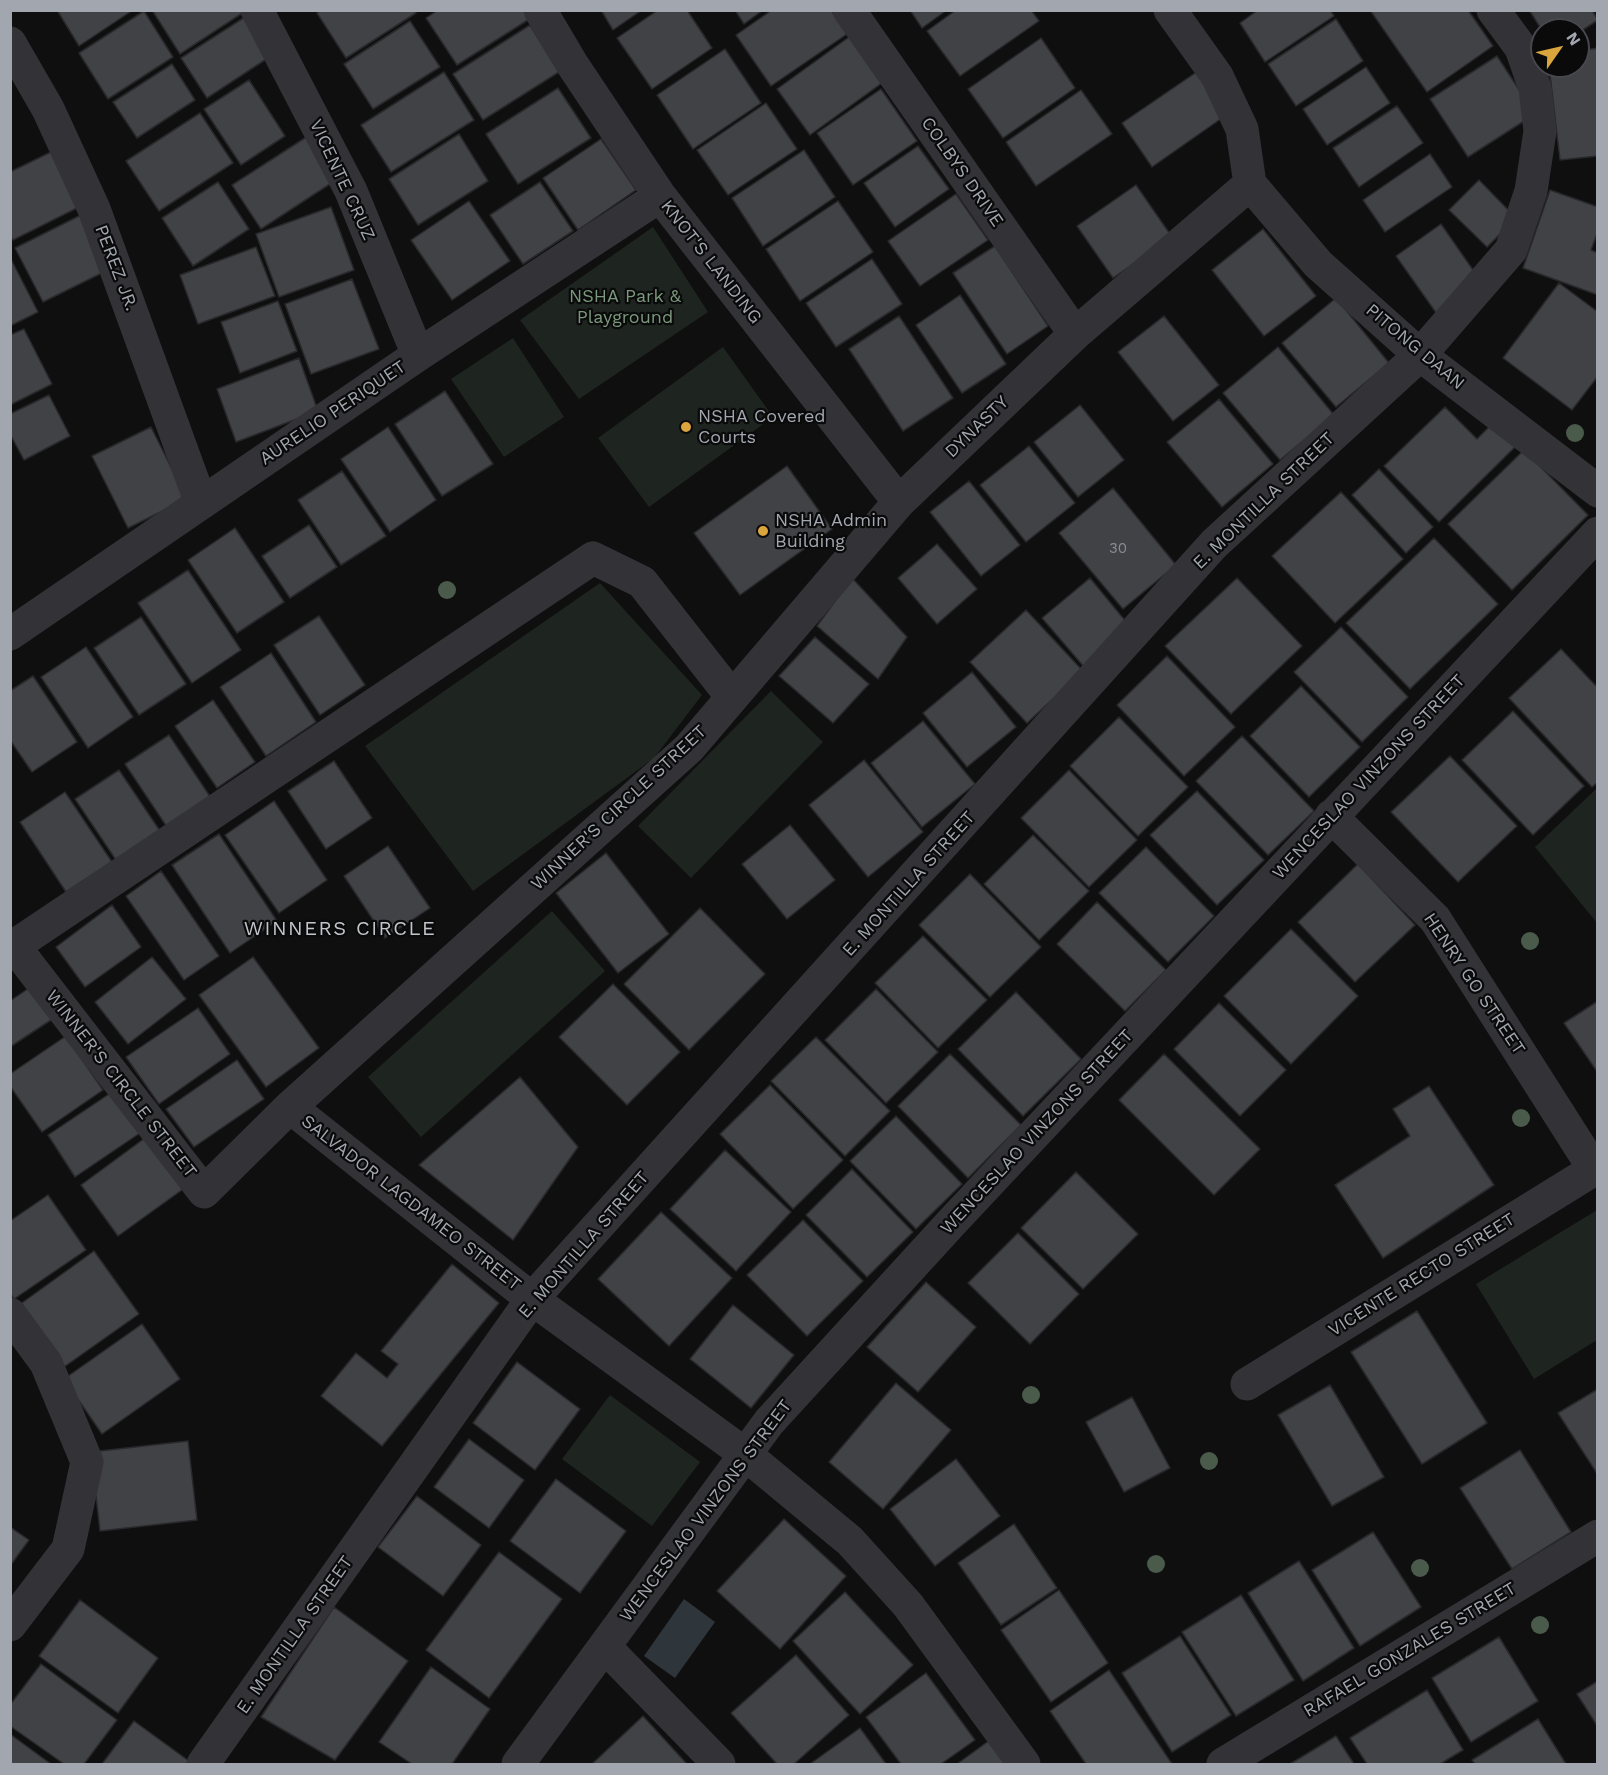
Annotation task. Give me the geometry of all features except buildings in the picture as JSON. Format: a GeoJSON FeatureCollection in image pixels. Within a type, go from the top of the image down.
{"type":"FeatureCollection","features":[{"type":"Feature","properties":{"kind":"street","name":"VICENTE CRUZ"},"geometry":{"type":"LineString","coordinates":[[257,10],[351,191],[418,355]]}},
{"type":"Feature","properties":{"kind":"street","name":"KNOT'S LANDING"},"geometry":{"type":"LineString","coordinates":[[540,10],[572,64],[660,196],[899,502]]}},
{"type":"Feature","properties":{"kind":"street","name":"COLBYS DRIVE"},"geometry":{"type":"LineString","coordinates":[[849,10],[1075,334]]}},
{"type":"Feature","properties":{"kind":"street"},"geometry":{"type":"LineString","coordinates":[[1170,10],[1217,76],[1242,129],[1250,184]]}},
{"type":"Feature","properties":{"kind":"street","name":"E. MONTILLA STREET"},"geometry":{"type":"LineString","coordinates":[[203,1764],[532,1299],[1214,544],[1420,355],[1511,250],[1531,191],[1540,131],[1535,88],[1521,48],[1493,10]]}},
{"type":"Feature","properties":{"kind":"street","name":"PEREZ JR."},"geometry":{"type":"LineString","coordinates":[[10,43],[48,109],[94,209],[201,503]]}},
{"type":"Feature","properties":{"kind":"street","name":"DYNASTY"},"geometry":{"type":"LineString","coordinates":[[732,697],[899,502],[1075,334],[1250,184]]}},
{"type":"Feature","properties":{"kind":"street","name":"PITONG DAAN"},"geometry":{"type":"LineString","coordinates":[[1250,184],[1318,264],[1420,355],[1598,491]]}},
{"type":"Feature","properties":{"kind":"street","name":"AURELIO PERIQUET"},"geometry":{"type":"LineString","coordinates":[[10,634],[418,355],[660,196]]}},
{"type":"Feature","properties":{"kind":"street","name":"WENCESLAO VINZONS STREET"},"geometry":{"type":"LineString","coordinates":[[518,1764],[769,1422],[952,1222],[1598,534]]}},
{"type":"Feature","properties":{"kind":"street","name":"WINNER'S CIRCLE STREET"},"geometry":{"type":"LineString","coordinates":[[594,558],[642,582],[732,697],[689,748],[290,1107],[204,1192],[14,946],[594,558]]}},
{"type":"Feature","properties":{"kind":"street","name":"HENRY GO STREET"},"geometry":{"type":"LineString","coordinates":[[1332,816],[1435,919],[1596,1168]]}},
{"type":"Feature","properties":{"kind":"street","name":"SALVADOR LAGDAMEO STREET"},"geometry":{"type":"LineString","coordinates":[[290,1107],[532,1299],[746,1454],[850,1542],[908,1605],[1024,1764]]}},
{"type":"Feature","properties":{"kind":"street","name":"VICENTE RECTO STREET"},"geometry":{"type":"LineString","coordinates":[[1247,1384],[1596,1168]]}},
{"type":"Feature","properties":{"kind":"street"},"geometry":{"type":"LineString","coordinates":[[10,1314],[46,1363],[87,1462],[68,1549],[10,1625]]}},
{"type":"Feature","properties":{"kind":"street","name":"RAFAEL GONZALES STREET"},"geometry":{"type":"LineString","coordinates":[[1223,1764],[1598,1536]]}},
{"type":"Feature","properties":{"kind":"street"},"geometry":{"type":"LineString","coordinates":[[605,1647],[719,1764]]}},
{"type":"Feature","properties":{"kind":"green space","name":"NSHA Park & Playground"},"geometry":{"type":"Polygon","coordinates":[[[653,227],[708,312],[579,399],[520,320],[653,227]]]}},
{"type":"Feature","properties":{"kind":"green space"},"geometry":{"type":"Polygon","coordinates":[[[513,338],[564,417],[504,457],[451,379],[513,338]]]}},
{"type":"Feature","properties":{"kind":"green space","name":"NSHA Covered Courts"},"geometry":{"type":"Polygon","coordinates":[[[723,347],[773,417],[649,507],[598,438],[723,347]]]}},
{"type":"Feature","properties":{"kind":"green space"},"geometry":{"type":"Polygon","coordinates":[[[600,583],[702,695],[654,758],[473,891],[365,746],[600,583]]]}},
{"type":"Feature","properties":{"kind":"green space"},"geometry":{"type":"Polygon","coordinates":[[[771,691],[823,742],[691,878],[638,826],[771,691]]]}},
{"type":"Feature","properties":{"kind":"green space"},"geometry":{"type":"Polygon","coordinates":[[[1597,788],[1597,923],[1535,847],[1597,788]]]}},
{"type":"Feature","properties":{"kind":"green space"},"geometry":{"type":"Polygon","coordinates":[[[552,911],[605,971],[421,1137],[368,1077],[552,911]]]}},
{"type":"Feature","properties":{"kind":"green space"},"geometry":{"type":"Polygon","coordinates":[[[1597,1210],[1597,1340],[1534,1379],[1476,1284],[1597,1210]]]}},
{"type":"Feature","properties":{"kind":"green space"},"geometry":{"type":"Polygon","coordinates":[[[610,1395],[700,1462],[652,1526],[562,1459],[610,1395]]]}},
{"type":"Feature","properties":{"kind":"shaded area"},"geometry":{"type":"Polygon","coordinates":[[[684,1599],[715,1622],[675,1678],[644,1656],[684,1599]]]}},
{"type":"Feature","properties":{"kind":"place","name":"NSHA Covered Courts"},"geometry":{"type":"Point","coordinates":[686,427]}},
{"type":"Feature","properties":{"kind":"place","name":"NSHA Admin Building"},"geometry":{"type":"Point","coordinates":[763,531]}},
{"type":"Feature","properties":{"kind":"district","name":"WINNERS CIRCLE"},"geometry":{"type":"Point","coordinates":[340,929]}}]}
